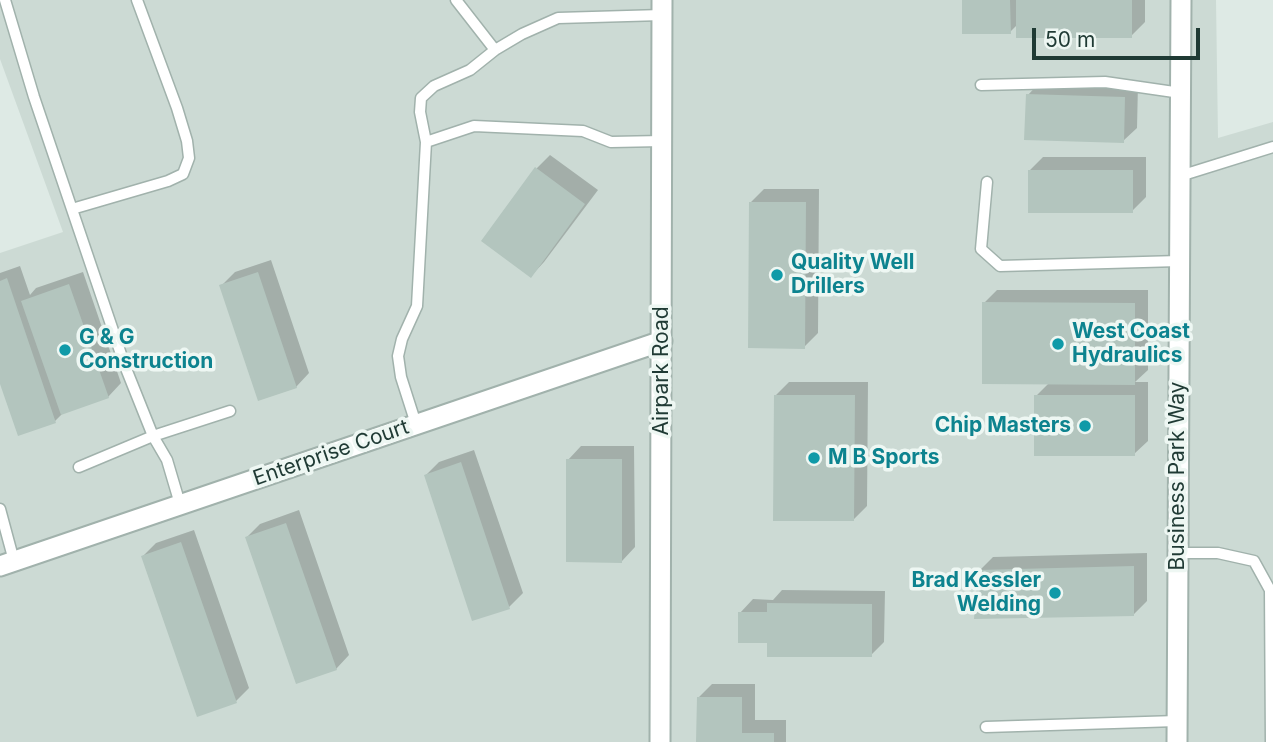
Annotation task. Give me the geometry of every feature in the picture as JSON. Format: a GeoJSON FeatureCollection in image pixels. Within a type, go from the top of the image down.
{"type":"FeatureCollection","features":[{"type":"Feature","properties":{"kind":"street","name":"Business Park Way"},"geometry":{"type":"LineString","coordinates":[[1177,742],[1181,0]]}},
{"type":"Feature","properties":{"kind":"street","name":"Airpark Road"},"geometry":{"type":"LineString","coordinates":[[660,742],[662,8]]}},
{"type":"Feature","properties":{"kind":"street","name":"Enterprise Court"},"geometry":{"type":"LineString","coordinates":[[7,563],[662,341]]}},
{"type":"Feature","properties":{"kind":"lane"},"geometry":{"type":"LineString","coordinates":[[5,0],[125,366],[153,436],[167,460],[180,504]]}},
{"type":"Feature","properties":{"kind":"lane"},"geometry":{"type":"LineString","coordinates":[[72,209],[168,181],[183,174],[189,158],[177,108],[137,0]]}},
{"type":"Feature","properties":{"kind":"lane"},"geometry":{"type":"LineString","coordinates":[[456,0],[495,50]]}},
{"type":"Feature","properties":{"kind":"lane"},"geometry":{"type":"LineString","coordinates":[[416,424],[401,377],[398,356],[402,339],[417,306],[426,142],[420,113],[421,98],[434,86],[470,70],[495,50],[558,18],[662,8]]}},
{"type":"Feature","properties":{"kind":"lane"},"geometry":{"type":"LineString","coordinates":[[981,85],[1105,82],[1181,93]]}},
{"type":"Feature","properties":{"kind":"lane"},"geometry":{"type":"LineString","coordinates":[[426,142],[474,126],[583,131],[611,142],[662,141]]}},
{"type":"Feature","properties":{"kind":"lane"},"geometry":{"type":"LineString","coordinates":[[1180,176],[1273,147]]}},
{"type":"Feature","properties":{"kind":"lane"},"geometry":{"type":"LineString","coordinates":[[987,182],[981,249],[1000,266],[1179,261]]}},
{"type":"Feature","properties":{"kind":"lane"},"geometry":{"type":"LineString","coordinates":[[79,467],[153,436],[230,411]]}},
{"type":"Feature","properties":{"kind":"lane"},"geometry":{"type":"LineString","coordinates":[[0,509],[7,563]]}},
{"type":"Feature","properties":{"kind":"lane"},"geometry":{"type":"LineString","coordinates":[[1178,554],[1218,552],[1254,561],[1270,590],[1271,742]]}},
{"type":"Feature","properties":{"kind":"lane"},"geometry":{"type":"LineString","coordinates":[[986,727],[1177,721]]}},
{"type":"Feature","properties":{"kind":"shaded area"},"geometry":{"type":"Polygon","coordinates":[[[0,0],[1216,0],[1218,138],[1273,122],[1273,742],[0,742],[0,253],[63,232],[0,59],[0,0]]]}},
{"type":"Feature","properties":{"kind":"building"},"geometry":{"type":"Polygon","coordinates":[[[962,0],[1010,0],[1011,34],[962,34],[962,0]]]}},
{"type":"Feature","properties":{"kind":"building"},"geometry":{"type":"Polygon","coordinates":[[[1016,0],[1132,0],[1132,38],[1016,38],[1016,0]]]}},
{"type":"Feature","properties":{"kind":"building"},"geometry":{"type":"Polygon","coordinates":[[[1026,94],[1125,97],[1124,143],[1024,140],[1026,94]]]}},
{"type":"Feature","properties":{"kind":"building"},"geometry":{"type":"Polygon","coordinates":[[[535,167],[585,204],[531,278],[481,241],[535,167]]]}},
{"type":"Feature","properties":{"kind":"building"},"geometry":{"type":"Polygon","coordinates":[[[1028,170],[1133,170],[1133,213],[1028,213],[1028,170]]]}},
{"type":"Feature","properties":{"kind":"building","name":"Quality Well Drillers"},"geometry":{"type":"Polygon","coordinates":[[[749,202],[806,202],[805,349],[748,348],[749,202]]]}},
{"type":"Feature","properties":{"kind":"building","name":"G & G Construction"},"geometry":{"type":"Polygon","coordinates":[[[258,272],[297,388],[258,401],[219,285],[258,272]]]}},
{"type":"Feature","properties":{"kind":"building"},"geometry":{"type":"Polygon","coordinates":[[[7,278],[56,423],[18,436],[0,384],[0,281],[7,278]]]}},
{"type":"Feature","properties":{"kind":"building","name":"G & G Construction"},"geometry":{"type":"Polygon","coordinates":[[[69,284],[109,398],[61,415],[21,301],[69,284]]]}},
{"type":"Feature","properties":{"kind":"building","name":"West Coast Hydraulics"},"geometry":{"type":"Polygon","coordinates":[[[982,302],[1135,303],[1135,385],[982,384],[982,302]]]}},
{"type":"Feature","properties":{"kind":"building","name":"M B Sports"},"geometry":{"type":"Polygon","coordinates":[[[774,395],[855,395],[854,521],[773,521],[774,395]]]}},
{"type":"Feature","properties":{"kind":"building","name":"Chip Masters"},"geometry":{"type":"Polygon","coordinates":[[[1034,395],[1135,395],[1135,456],[1034,456],[1034,395]]]}},
{"type":"Feature","properties":{"kind":"building"},"geometry":{"type":"Polygon","coordinates":[[[566,459],[622,459],[622,563],[566,562],[566,459]]]}},
{"type":"Feature","properties":{"kind":"building"},"geometry":{"type":"Polygon","coordinates":[[[461,462],[510,609],[472,621],[424,475],[461,462]]]}},
{"type":"Feature","properties":{"kind":"building"},"geometry":{"type":"Polygon","coordinates":[[[286,523],[337,670],[296,684],[245,537],[286,523]]]}},
{"type":"Feature","properties":{"kind":"building"},"geometry":{"type":"Polygon","coordinates":[[[181,542],[237,703],[197,717],[141,556],[181,542]]]}},
{"type":"Feature","properties":{"kind":"building","name":"Brad Kessler Welding"},"geometry":{"type":"Polygon","coordinates":[[[1134,566],[1134,616],[974,619],[978,570],[1134,566]]]}},
{"type":"Feature","properties":{"kind":"building"},"geometry":{"type":"Polygon","coordinates":[[[767,603],[872,604],[872,657],[767,657],[767,643],[738,643],[738,612],[767,612],[767,603]]]}},
{"type":"Feature","properties":{"kind":"building"},"geometry":{"type":"Polygon","coordinates":[[[697,697],[742,697],[742,733],[774,733],[774,742],[696,742],[697,697]]]}},
{"type":"Feature","properties":{"kind":"place","name":"Quality Well Drillers"},"geometry":{"type":"Point","coordinates":[777,275]}},
{"type":"Feature","properties":{"kind":"place","name":"West Coast Hydraulics"},"geometry":{"type":"Point","coordinates":[1058,344]}},
{"type":"Feature","properties":{"kind":"place","name":"G & G Construction"},"geometry":{"type":"Point","coordinates":[65,350]}},
{"type":"Feature","properties":{"kind":"place","name":"Chip Masters"},"geometry":{"type":"Point","coordinates":[1085,426]}},
{"type":"Feature","properties":{"kind":"place","name":"M B Sports"},"geometry":{"type":"Point","coordinates":[814,458]}},
{"type":"Feature","properties":{"kind":"place","name":"Brad Kessler Welding"},"geometry":{"type":"Point","coordinates":[1055,593]}}]}
